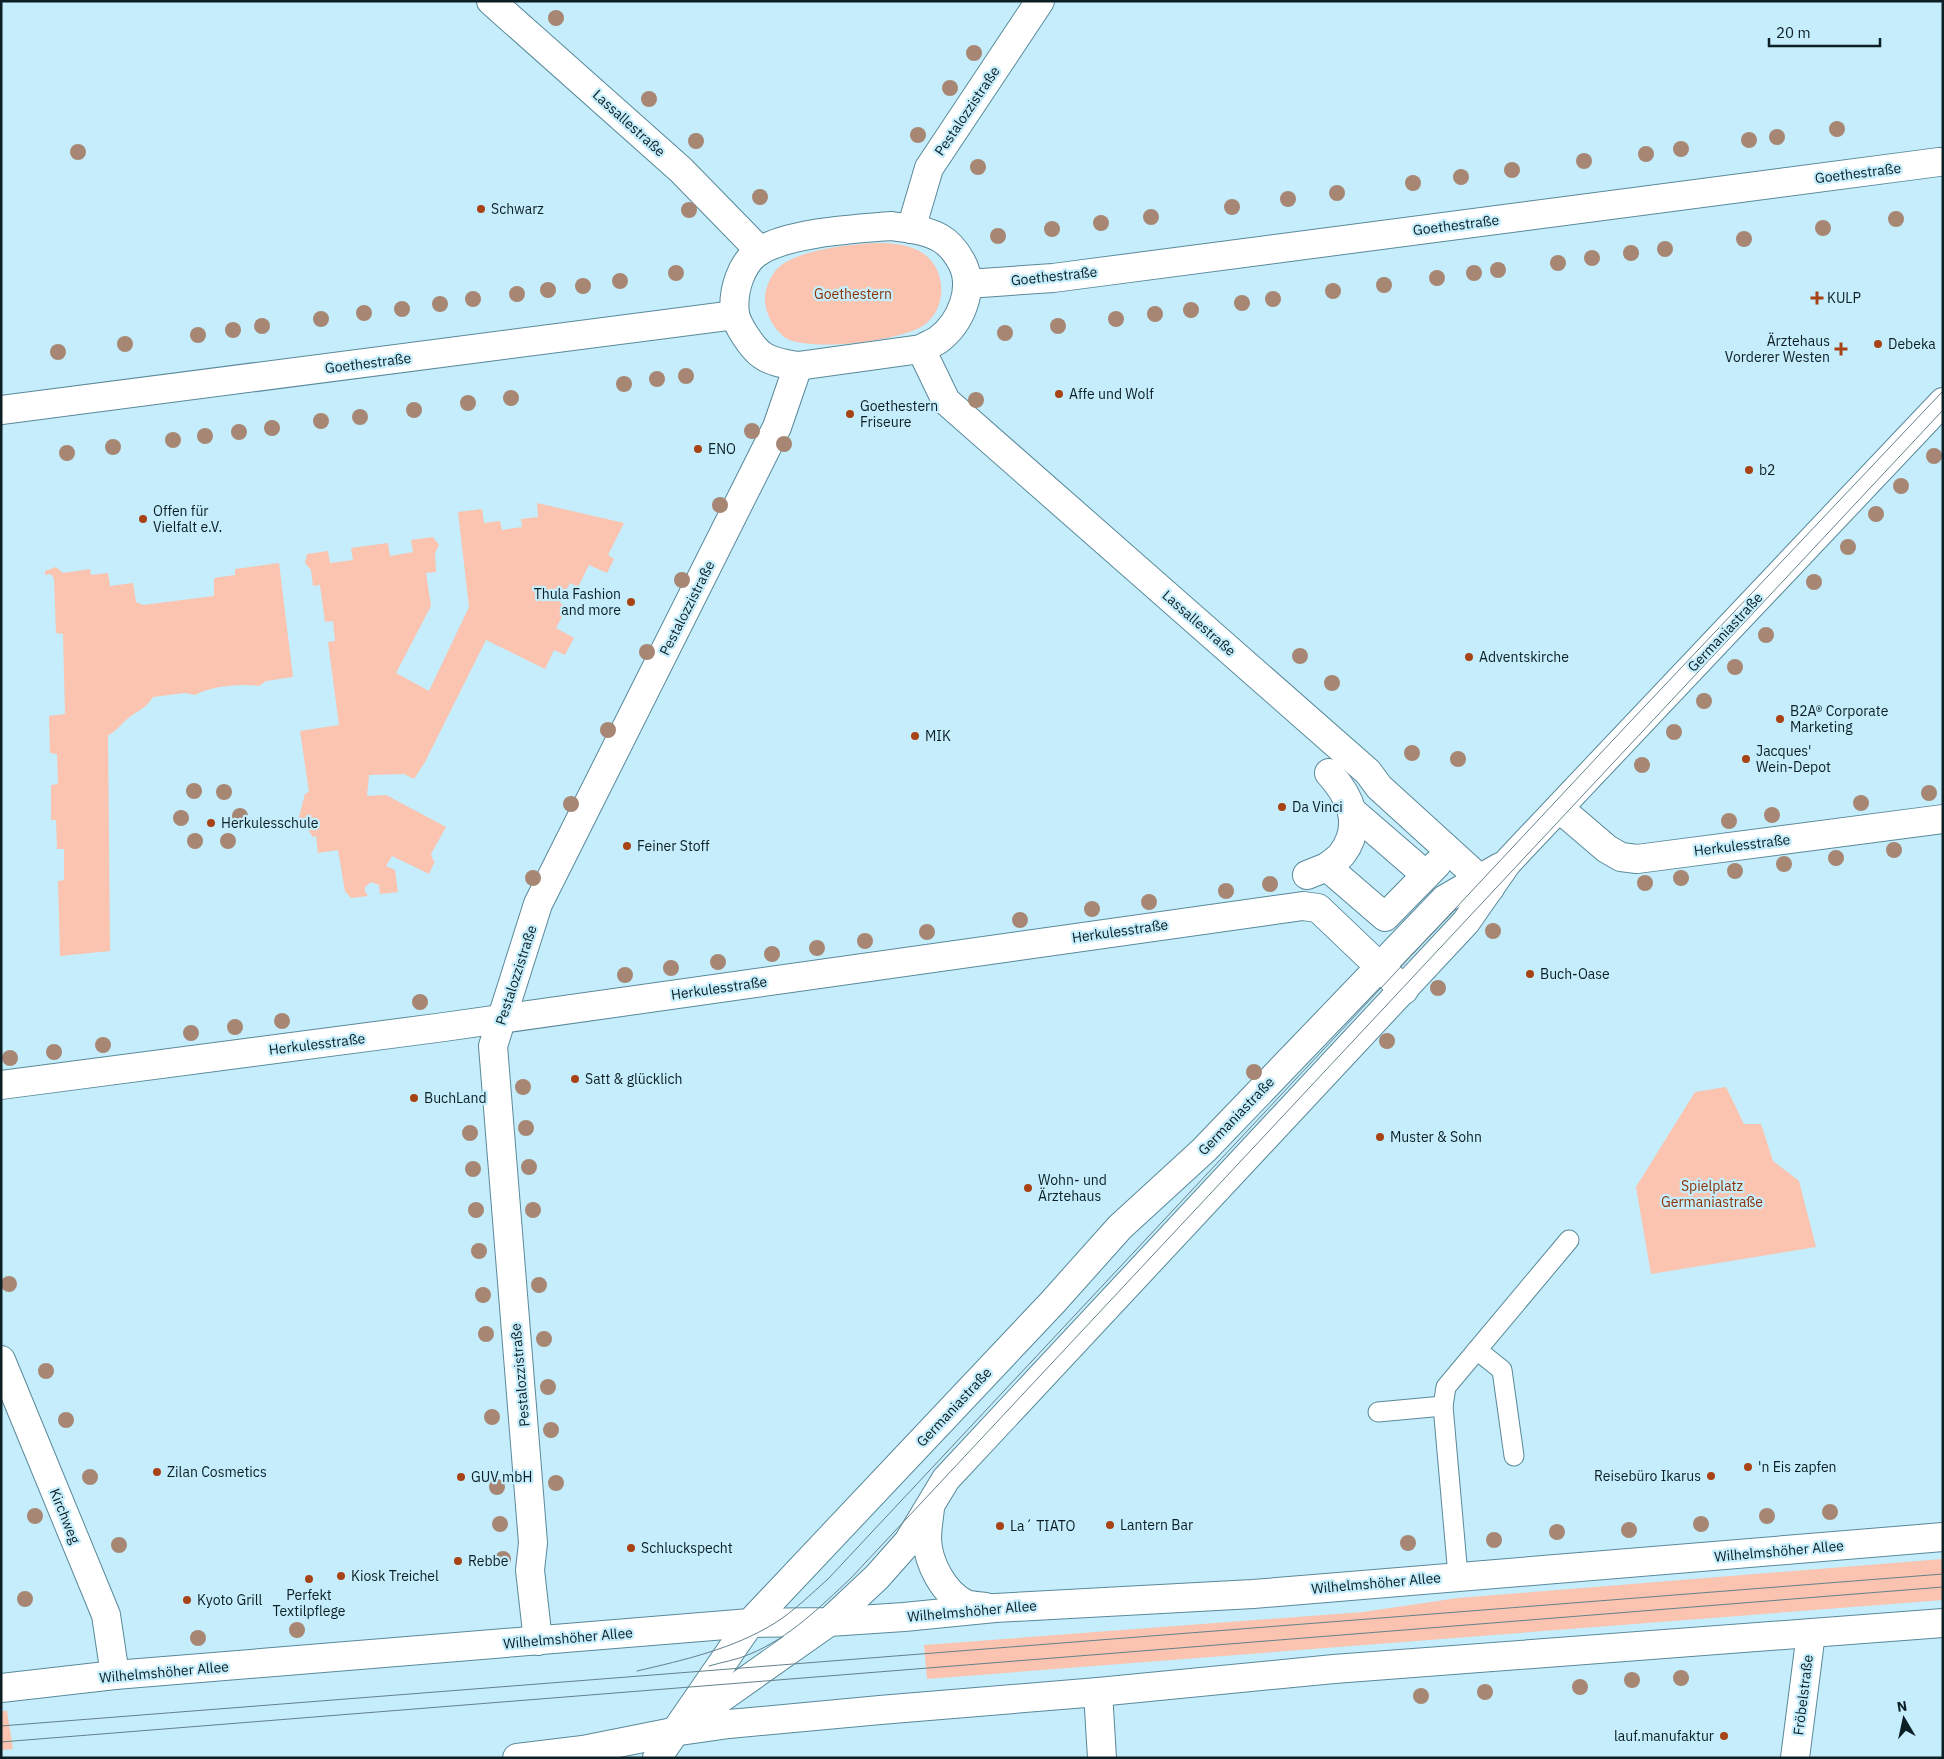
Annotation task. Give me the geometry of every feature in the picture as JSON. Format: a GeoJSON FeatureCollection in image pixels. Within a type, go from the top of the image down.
{"type":"FeatureCollection","features":[{"type":"Feature","properties":{"kind":"street","name":"Lassallestraße"},"geometry":{"type":"LineString","coordinates":[[491,1],[682,170],[760,251]]}},
{"type":"Feature","properties":{"kind":"street","name":"Pestalozzistraße"},"geometry":{"type":"LineString","coordinates":[[911,228],[929,168],[1040,1]]}},
{"type":"Feature","properties":{"kind":"street","name":"Goethestraße"},"geometry":{"type":"LineString","coordinates":[[967,284],[1053,278],[1941,162]]}},
{"type":"Feature","properties":{"kind":"street"},"geometry":{"type":"LineString","coordinates":[[891,226],[911,228],[941,238],[955,251],[963,265],[967,284],[966,303],[955,321],[939,339],[921,349],[798,366],[779,362],[762,355],[746,336],[736,315],[735,290],[745,266],[760,251],[795,238],[891,226]]}},
{"type":"Feature","properties":{"kind":"street","name":"Goethestraße"},"geometry":{"type":"LineString","coordinates":[[1,410],[736,315]]}},
{"type":"Feature","properties":{"kind":"street","name":"Lassallestraße"},"geometry":{"type":"LineString","coordinates":[[921,349],[946,400],[1368,772],[1379,788],[1485,883]]}},
{"type":"Feature","properties":{"kind":"street","name":"Pestalozzistraße"},"geometry":{"type":"LineString","coordinates":[[538,1641],[530,1570],[533,1543],[493,1046],[538,904],[777,427],[798,366]]}},
{"type":"Feature","properties":{"kind":"street","name":"Germaniastraße"},"geometry":{"type":"LineString","coordinates":[[673,1732],[829,1622],[877,1577],[908,1542],[946,1479],[1466,922],[1485,883],[1559,808],[1943,402]]}},
{"type":"Feature","properties":{"kind":"street"},"geometry":{"type":"LineString","coordinates":[[1329,773],[1347,796],[1352,811],[1353,826],[1342,854],[1317,871],[1378,924],[1432,869],[1352,811]]}},
{"type":"Feature","properties":{"kind":"street","name":"Herkulesstraße"},"geometry":{"type":"LineString","coordinates":[[1559,808],[1606,849],[1621,857],[1637,859],[1943,819]]}},
{"type":"Feature","properties":{"kind":"street","name":"Germaniastraße"},"geometry":{"type":"LineString","coordinates":[[673,1732],[750,1623],[1053,1302],[1120,1227],[1204,1150],[1445,899],[1485,883]]}},
{"type":"Feature","properties":{"kind":"street","name":"Herkulesstraße"},"geometry":{"type":"LineString","coordinates":[[1,1085],[501,1019],[1303,906],[1318,908],[1404,990]]}},
{"type":"Feature","properties":{"kind":"street","name":"Kirchweg"},"geometry":{"type":"LineString","coordinates":[[1,1360],[106,1615],[116,1675]]}},
{"type":"Feature","properties":{"kind":"street","name":"Germaniastraße"},"geometry":{"type":"LineString","coordinates":[[931,1504],[927,1540],[935,1567],[947,1589],[967,1604],[994,1608]]}},
{"type":"Feature","properties":{"kind":"street","name":"Wilhelmshöher Allee"},"geometry":{"type":"LineString","coordinates":[[1,1688],[116,1675],[750,1623],[829,1622],[994,1608],[1253,1594],[1943,1537]]}},
{"type":"Feature","properties":{"kind":"street"},"geometry":{"type":"LineString","coordinates":[[517,1758],[583,1750],[673,1732],[729,1724],[1098,1692],[1334,1669],[1943,1623]]}},
{"type":"Feature","properties":{"kind":"street","name":"Fröbelstraße"},"geometry":{"type":"LineString","coordinates":[[1795,1758],[1811,1633]]}},
{"type":"Feature","properties":{"kind":"street"},"geometry":{"type":"LineString","coordinates":[[1098,1692],[1102,1758]]}},
{"type":"Feature","properties":{"kind":"street"},"geometry":{"type":"LineString","coordinates":[[657,1758],[673,1732]]}},
{"type":"Feature","properties":{"kind":"lane"},"geometry":{"type":"LineString","coordinates":[[1458,1576],[1444,1406],[1446,1387],[1569,1240]]}},
{"type":"Feature","properties":{"kind":"lane"},"geometry":{"type":"LineString","coordinates":[[1477,1350],[1502,1370],[1514,1456]]}},
{"type":"Feature","properties":{"kind":"lane"},"geometry":{"type":"LineString","coordinates":[[1378,1412],[1444,1406]]}},
{"type":"Feature","properties":{"kind":"green space","name":"Goethestern"},"geometry":{"type":"Polygon","coordinates":[[[873,243],[906,246],[927,256],[939,274],[941,285],[938,307],[932,317],[924,325],[913,331],[896,336],[854,343],[812,344],[796,342],[784,337],[772,322],[765,304],[767,287],[776,270],[784,263],[808,253],[836,247],[873,243]]]}},
{"type":"Feature","properties":{"kind":"green space"},"geometry":{"type":"Polygon","coordinates":[[[537,503],[624,523],[608,555],[614,559],[607,573],[589,565],[578,587],[570,583],[560,603],[567,607],[556,628],[574,638],[565,655],[554,650],[545,669],[486,640],[425,762],[414,779],[404,774],[369,775],[367,796],[386,795],[446,827],[431,854],[435,861],[429,874],[392,856],[386,866],[395,870],[398,892],[380,894],[379,885],[371,882],[365,887],[368,896],[351,898],[345,891],[338,850],[318,853],[316,836],[313,837],[299,817],[305,794],[309,792],[300,731],[339,725],[328,642],[335,641],[333,621],[325,622],[320,585],[313,586],[311,570],[305,563],[307,554],[328,551],[330,563],[353,560],[351,548],[388,543],[390,556],[413,552],[411,540],[433,537],[439,545],[435,553],[436,572],[426,573],[431,606],[396,673],[429,691],[469,607],[458,512],[482,509],[484,523],[500,521],[502,530],[522,527],[521,519],[538,517],[537,503]]]}},
{"type":"Feature","properties":{"kind":"green space"},"geometry":{"type":"Polygon","coordinates":[[[279,563],[293,677],[266,681],[259,686],[226,686],[209,689],[195,695],[185,693],[153,697],[144,707],[108,735],[110,951],[60,956],[58,881],[64,880],[64,849],[57,849],[56,820],[51,820],[51,785],[58,784],[57,754],[50,753],[49,716],[65,714],[63,634],[56,633],[54,579],[51,574],[45,575],[45,571],[56,567],[63,573],[90,569],[91,575],[108,573],[110,586],[133,583],[136,602],[143,605],[214,596],[214,578],[235,575],[235,569],[279,563]]]}},
{"type":"Feature","properties":{"kind":"green space","name":"Spielplatz Germaniastraße"},"geometry":{"type":"Polygon","coordinates":[[[1726,1087],[1744,1124],[1761,1124],[1773,1161],[1799,1181],[1816,1247],[1651,1274],[1636,1187],[1695,1092],[1726,1087]]]}},
{"type":"Feature","properties":{"kind":"green space"},"geometry":{"type":"Polygon","coordinates":[[[1943,1559],[1943,1600],[927,1679],[924,1645],[1363,1612],[1458,1598],[1943,1559]]]}},
{"type":"Feature","properties":{"kind":"green space"},"geometry":{"type":"Polygon","coordinates":[[[1,1711],[7,1711],[13,1749],[1,1750],[1,1711]]]}},
{"type":"Feature","properties":{"kind":"tram line"},"geometry":{"type":"LineString","coordinates":[[637,1671],[708,1653],[759,1632],[789,1613],[828,1579],[1628,724],[1943,391]]}},
{"type":"Feature","properties":{"kind":"tram line"},"geometry":{"type":"LineString","coordinates":[[709,1666],[745,1656],[791,1631],[851,1578],[1943,410]]}},
{"type":"Feature","properties":{"kind":"tram line"},"geometry":{"type":"LineString","coordinates":[[1,1726],[1943,1574]]}},
{"type":"Feature","properties":{"kind":"tram line"},"geometry":{"type":"LineString","coordinates":[[1,1742],[1943,1587]]}},
{"type":"Feature","properties":{"kind":"place","name":"Schwarz"},"geometry":{"type":"Point","coordinates":[481,209]}},
{"type":"Feature","properties":{"kind":"place","name":"KULP"},"geometry":{"type":"Point","coordinates":[1817,298]}},
{"type":"Feature","properties":{"kind":"place","name":"Debeka"},"geometry":{"type":"Point","coordinates":[1878,344]}},
{"type":"Feature","properties":{"kind":"place","name":"Ärztehaus Vorderer Westen"},"geometry":{"type":"Point","coordinates":[1841,349]}},
{"type":"Feature","properties":{"kind":"place","name":"Affe und Wolf"},"geometry":{"type":"Point","coordinates":[1059,394]}},
{"type":"Feature","properties":{"kind":"place","name":"Goethestern Friseure"},"geometry":{"type":"Point","coordinates":[850,414]}},
{"type":"Feature","properties":{"kind":"place","name":"ENO"},"geometry":{"type":"Point","coordinates":[698,449]}},
{"type":"Feature","properties":{"kind":"place","name":"b2"},"geometry":{"type":"Point","coordinates":[1749,470]}},
{"type":"Feature","properties":{"kind":"place","name":"Offen für Vielfalt e.V."},"geometry":{"type":"Point","coordinates":[143,519]}},
{"type":"Feature","properties":{"kind":"place","name":"Thula Fashion and more"},"geometry":{"type":"Point","coordinates":[631,602]}},
{"type":"Feature","properties":{"kind":"place","name":"Adventskirche"},"geometry":{"type":"Point","coordinates":[1469,657]}},
{"type":"Feature","properties":{"kind":"place","name":"B2A® Corporate Marketing"},"geometry":{"type":"Point","coordinates":[1780,719]}},
{"type":"Feature","properties":{"kind":"place","name":"MIK"},"geometry":{"type":"Point","coordinates":[915,736]}},
{"type":"Feature","properties":{"kind":"place","name":"Jacques' Wein-Depot"},"geometry":{"type":"Point","coordinates":[1746,759]}},
{"type":"Feature","properties":{"kind":"place","name":"Da Vinci"},"geometry":{"type":"Point","coordinates":[1282,807]}},
{"type":"Feature","properties":{"kind":"place","name":"Herkulesschule"},"geometry":{"type":"Point","coordinates":[211,823]}},
{"type":"Feature","properties":{"kind":"place","name":"Feiner Stoff"},"geometry":{"type":"Point","coordinates":[627,846]}},
{"type":"Feature","properties":{"kind":"place","name":"Buch-Oase"},"geometry":{"type":"Point","coordinates":[1530,974]}},
{"type":"Feature","properties":{"kind":"place","name":"Satt & glücklich"},"geometry":{"type":"Point","coordinates":[575,1079]}},
{"type":"Feature","properties":{"kind":"place","name":"BuchLand"},"geometry":{"type":"Point","coordinates":[414,1098]}},
{"type":"Feature","properties":{"kind":"place","name":"Muster & Sohn"},"geometry":{"type":"Point","coordinates":[1380,1137]}},
{"type":"Feature","properties":{"kind":"place","name":"Wohn- und Ärztehaus"},"geometry":{"type":"Point","coordinates":[1028,1188]}},
{"type":"Feature","properties":{"kind":"place","name":"'n Eis zapfen"},"geometry":{"type":"Point","coordinates":[1748,1467]}},
{"type":"Feature","properties":{"kind":"place","name":"Zilan Cosmetics"},"geometry":{"type":"Point","coordinates":[157,1472]}},
{"type":"Feature","properties":{"kind":"place","name":"Reisebüro Ikarus"},"geometry":{"type":"Point","coordinates":[1711,1476]}},
{"type":"Feature","properties":{"kind":"place","name":"GUV mbH"},"geometry":{"type":"Point","coordinates":[461,1477]}},
{"type":"Feature","properties":{"kind":"place","name":"Lantern Bar"},"geometry":{"type":"Point","coordinates":[1110,1525]}},
{"type":"Feature","properties":{"kind":"place","name":"La´ TIATO"},"geometry":{"type":"Point","coordinates":[1000,1526]}},
{"type":"Feature","properties":{"kind":"place","name":"Schluckspecht"},"geometry":{"type":"Point","coordinates":[631,1548]}},
{"type":"Feature","properties":{"kind":"place","name":"Rebbe"},"geometry":{"type":"Point","coordinates":[458,1561]}},
{"type":"Feature","properties":{"kind":"place","name":"Kiosk Treichel"},"geometry":{"type":"Point","coordinates":[341,1576]}},
{"type":"Feature","properties":{"kind":"place","name":"Perfekt Textilpflege"},"geometry":{"type":"Point","coordinates":[309,1579]}},
{"type":"Feature","properties":{"kind":"place","name":"Kyoto Grill"},"geometry":{"type":"Point","coordinates":[187,1600]}},
{"type":"Feature","properties":{"kind":"place","name":"lauf.manufaktur"},"geometry":{"type":"Point","coordinates":[1724,1736]}}]}
